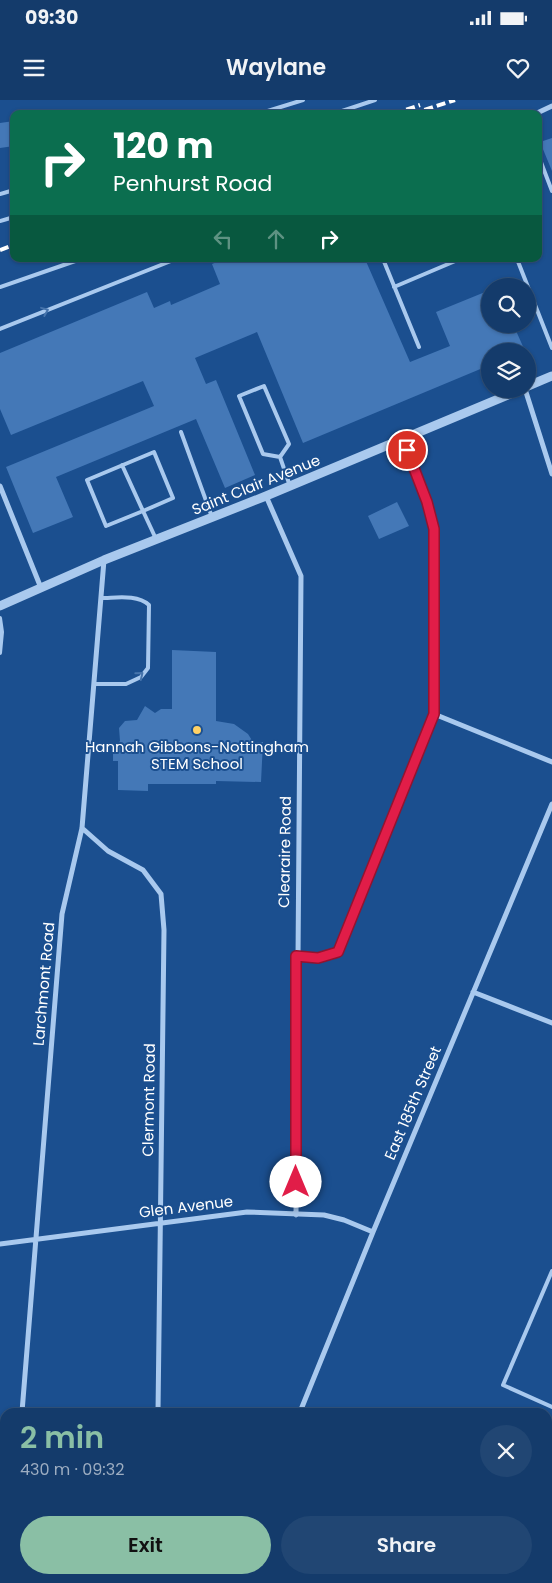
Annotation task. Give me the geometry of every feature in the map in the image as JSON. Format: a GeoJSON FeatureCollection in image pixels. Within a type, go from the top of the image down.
{"type":"FeatureCollection","features":[{"type":"Feature","properties":{"kind":"street"},"geometry":{"type":"LineString","coordinates":[[536,383],[552,376]]}},
{"type":"Feature","properties":{"kind":"street","name":"Saint Clair Avenue"},"geometry":{"type":"LineString","coordinates":[[0,606],[104,560],[266,496],[502,398]]}},
{"type":"Feature","properties":{"kind":"street"},"geometry":{"type":"LineString","coordinates":[[526,398],[552,474]]}},
{"type":"Feature","properties":{"kind":"street"},"geometry":{"type":"LineString","coordinates":[[296,956],[318,958],[338,952],[434,714],[434,529],[427,502],[403,440]]}},
{"type":"Feature","properties":{"kind":"street"},"geometry":{"type":"LineString","coordinates":[[0,486],[41,588]]}},
{"type":"Feature","properties":{"kind":"street","name":"Clearaire Road"},"geometry":{"type":"LineString","coordinates":[[266,496],[301,576],[296,956],[296,1214]]}},
{"type":"Feature","properties":{"kind":"street","name":"Larchmont Road"},"geometry":{"type":"LineString","coordinates":[[22,1408],[62,914],[82,828],[104,560]]}},
{"type":"Feature","properties":{"kind":"street"},"geometry":{"type":"LineString","coordinates":[[434,714],[552,762]]}},
{"type":"Feature","properties":{"kind":"street","name":"East 185th Street"},"geometry":{"type":"LineString","coordinates":[[302,1408],[552,804]]}},
{"type":"Feature","properties":{"kind":"street","name":"Clermont Road"},"geometry":{"type":"LineString","coordinates":[[82,828],[108,851],[143,870],[162,894],[164,930],[158,1408]]}},
{"type":"Feature","properties":{"kind":"street"},"geometry":{"type":"LineString","coordinates":[[473,992],[552,1023]]}},
{"type":"Feature","properties":{"kind":"street","name":"Glen Avenue"},"geometry":{"type":"LineString","coordinates":[[0,1244],[247,1212],[324,1215],[344,1220],[373,1232]]}},
{"type":"Feature","properties":{"kind":"lane"},"geometry":{"type":"LineString","coordinates":[[271,110],[303,100]]}},
{"type":"Feature","properties":{"kind":"lane"},"geometry":{"type":"LineString","coordinates":[[345,110],[374,100]]}},
{"type":"Feature","properties":{"kind":"lane"},"geometry":{"type":"LineString","coordinates":[[542,165],[552,191]]}},
{"type":"Feature","properties":{"kind":"lane"},"geometry":{"type":"LineString","coordinates":[[0,287],[72,262]]}},
{"type":"Feature","properties":{"kind":"lane"},"geometry":{"type":"LineString","coordinates":[[0,329],[168,262]]}},
{"type":"Feature","properties":{"kind":"lane"},"geometry":{"type":"LineString","coordinates":[[384,262],[419,347]]}},
{"type":"Feature","properties":{"kind":"lane"},"geometry":{"type":"LineString","coordinates":[[394,286],[453,262]]}},
{"type":"Feature","properties":{"kind":"lane"},"geometry":{"type":"LineString","coordinates":[[517,262],[552,348]]}},
{"type":"Feature","properties":{"kind":"lane"},"geometry":{"type":"LineString","coordinates":[[264,386],[289,444],[280,457],[263,454],[239,396],[264,386]]}},
{"type":"Feature","properties":{"kind":"lane"},"geometry":{"type":"LineString","coordinates":[[181,432],[212,517]]}},
{"type":"Feature","properties":{"kind":"lane"},"geometry":{"type":"LineString","coordinates":[[154,452],[173,498],[143,511],[106,526],[88,480],[154,452]]}},
{"type":"Feature","properties":{"kind":"lane"},"geometry":{"type":"LineString","coordinates":[[280,457],[290,486]]}},
{"type":"Feature","properties":{"kind":"lane"},"geometry":{"type":"LineString","coordinates":[[122,465],[156,539]]}},
{"type":"Feature","properties":{"kind":"lane"},"geometry":{"type":"LineString","coordinates":[[94,684],[126,684],[141,677],[148,668],[149,605],[144,600],[101,598]]}},
{"type":"Feature","properties":{"kind":"lane"},"geometry":{"type":"LineString","coordinates":[[0,618],[0,653]]}},
{"type":"Feature","properties":{"kind":"lane"},"geometry":{"type":"LineString","coordinates":[[552,1271],[503,1385],[552,1406]]}},
{"type":"Feature","properties":{"kind":"building"},"geometry":{"type":"Polygon","coordinates":[[[10,122],[10,147],[0,148],[0,123],[10,122]]]}},
{"type":"Feature","properties":{"kind":"building"},"geometry":{"type":"Polygon","coordinates":[[[552,138],[552,171],[542,147],[542,141],[552,138]]]}},
{"type":"Feature","properties":{"kind":"building"},"geometry":{"type":"Polygon","coordinates":[[[217,262],[366,262],[410,362],[450,346],[436,312],[481,294],[481,333],[517,333],[521,343],[481,343],[481,369],[303,443],[257,332],[195,358],[206,384],[216,380],[255,475],[225,488],[196,419],[56,477],[73,517],[33,533],[6,467],[154,406],[143,381],[11,435],[0,409],[0,353],[147,292],[154,308],[170,301],[171,305],[220,284],[212,264],[217,262]]]}},
{"type":"Feature","properties":{"kind":"building"},"geometry":{"type":"Polygon","coordinates":[[[397,502],[409,526],[379,539],[368,516],[397,502]]]}},
{"type":"Feature","properties":{"kind":"building"},"geometry":{"type":"Polygon","coordinates":[[[172,650],[216,652],[216,721],[234,724],[248,734],[253,742],[263,742],[261,782],[216,781],[216,784],[148,784],[148,791],[118,790],[118,761],[113,761],[113,749],[120,741],[119,728],[125,721],[137,720],[145,706],[155,713],[161,709],[172,709],[172,650]]]}},
{"type":"Feature","properties":{"kind":"railway"},"geometry":{"type":"LineString","coordinates":[[424,110],[455,100]]}},
{"type":"Feature","properties":{"kind":"railway"},"geometry":{"type":"LineString","coordinates":[[406,110],[420,105]]}},
{"type":"Feature","properties":{"kind":"railway"},"geometry":{"type":"LineString","coordinates":[[0,250],[10,246]]}},
{"type":"Feature","properties":{"kind":"place","name":"Hannah Gibbons-Nottingham STEM School"},"geometry":{"type":"Point","coordinates":[197,730]}},
{"type":"Feature","properties":{"kind":"route"},"geometry":{"type":"LineString","coordinates":[[296,1182],[296,956],[318,958],[338,952],[434,714],[434,529],[427,502],[407,450]]}}]}
